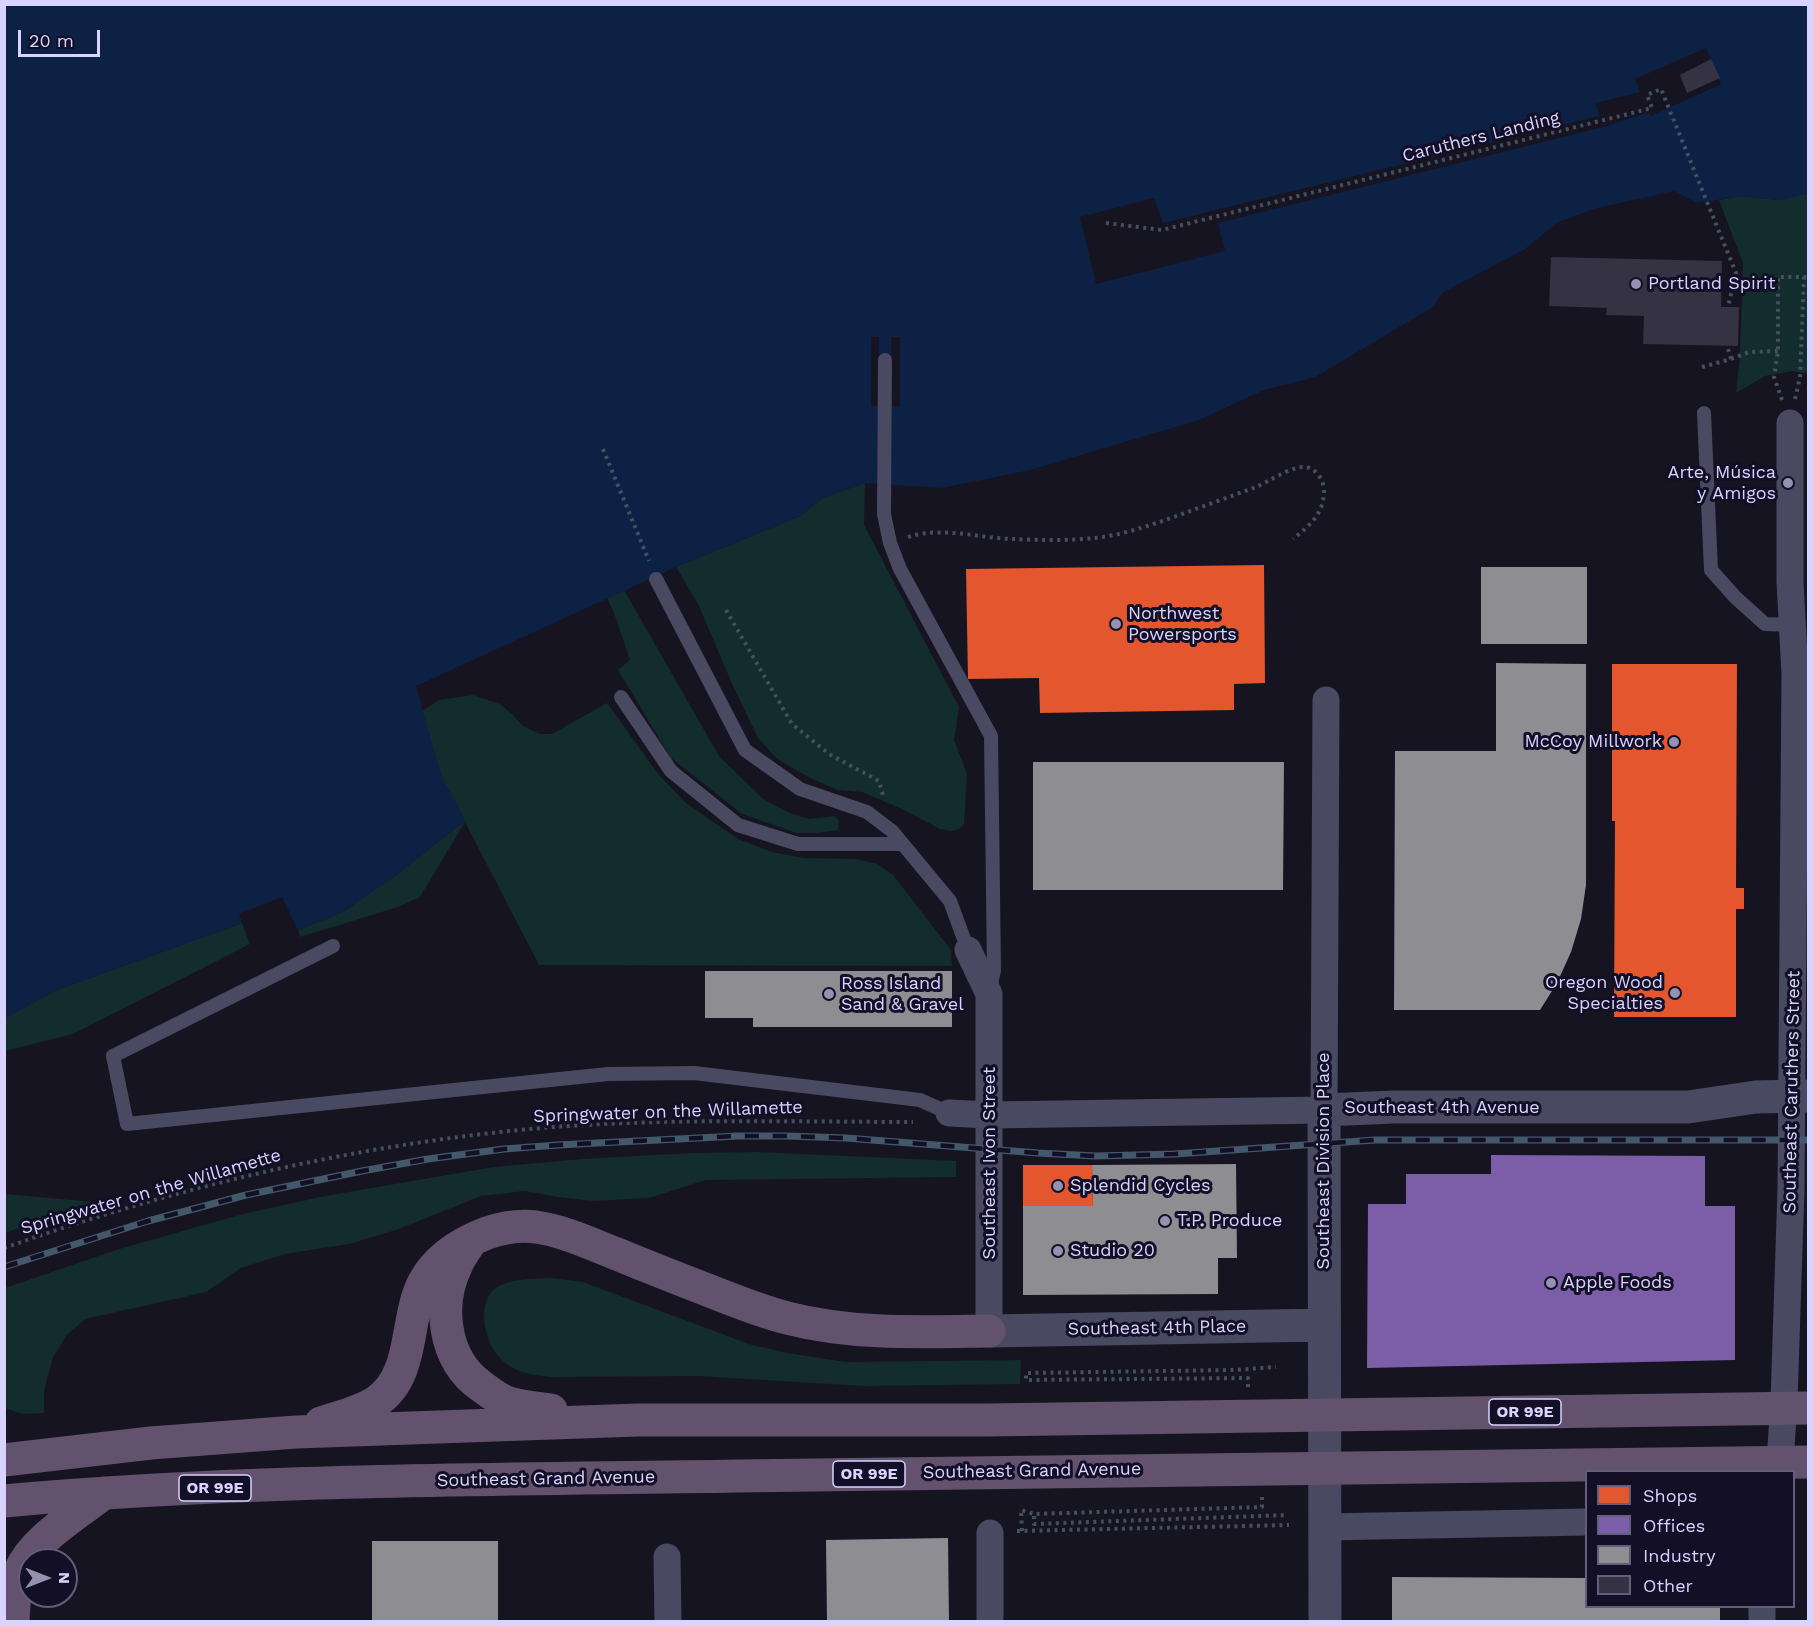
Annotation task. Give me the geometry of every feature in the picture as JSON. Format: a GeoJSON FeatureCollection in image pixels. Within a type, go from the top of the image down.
{"type":"FeatureCollection","features":[{"type":"Feature","properties":{"kind":"highway"},"geometry":{"type":"LineString","coordinates":[[296,1432],[376,1402],[386,1393],[398,1376],[402,1365],[423,1283],[436,1264],[453,1250],[471,1240],[503,1228],[536,1227],[577,1238],[748,1305],[786,1318],[823,1326],[864,1331],[990,1331]]}},
{"type":"Feature","properties":{"kind":"highway"},"geometry":{"type":"LineString","coordinates":[[471,1240],[456,1265],[449,1288],[446,1316],[447,1336],[453,1351],[461,1366],[475,1382],[508,1403],[638,1420]]}},
{"type":"Feature","properties":{"kind":"highway","name":"OR 99E"},"geometry":{"type":"LineString","coordinates":[[4,1460],[151,1443],[296,1432],[638,1420],[988,1420],[1245,1402],[1809,1408]]}},
{"type":"Feature","properties":{"kind":"highway","name":"Southeast Grand Avenue"},"geometry":{"type":"LineString","coordinates":[[4,1501],[104,1493],[325,1483],[1241,1468],[1809,1462]]}},
{"type":"Feature","properties":{"kind":"highway"},"geometry":{"type":"LineString","coordinates":[[13,1622],[15,1592],[20,1573],[28,1557],[41,1542],[104,1493]]}},
{"type":"Feature","properties":{"kind":"street","name":"Southeast Caruthers Street"},"geometry":{"type":"LineString","coordinates":[[1777,1470],[1781,1447],[1787,1338],[1791,1189],[1800,1096],[1801,748],[1790,582],[1790,423]]}},
{"type":"Feature","properties":{"kind":"street","name":"Southeast Division Place"},"geometry":{"type":"LineString","coordinates":[[1325,1622],[1326,700]]}},
{"type":"Feature","properties":{"kind":"street"},"geometry":{"type":"LineString","coordinates":[[968,950],[990,994]]}},
{"type":"Feature","properties":{"kind":"street","name":"Southeast Ivon Street"},"geometry":{"type":"LineString","coordinates":[[990,994],[990,1331]]}},
{"type":"Feature","properties":{"kind":"street","name":"Southeast 4th Avenue"},"geometry":{"type":"LineString","coordinates":[[948,1113],[990,1115],[1394,1107],[1688,1107],[1756,1097],[1800,1096]]}},
{"type":"Feature","properties":{"kind":"street","name":"Southeast 4th Place"},"geometry":{"type":"LineString","coordinates":[[990,1331],[1324,1325]]}},
{"type":"Feature","properties":{"kind":"street"},"geometry":{"type":"LineString","coordinates":[[1324,1527],[1585,1522]]}},
{"type":"Feature","properties":{"kind":"street"},"geometry":{"type":"LineString","coordinates":[[990,1533],[990,1622]]}},
{"type":"Feature","properties":{"kind":"street"},"geometry":{"type":"LineString","coordinates":[[667,1557],[668,1622]]}},
{"type":"Feature","properties":{"kind":"lane"},"geometry":{"type":"LineString","coordinates":[[885,360],[884,514],[890,543],[900,569],[991,736],[994,970],[990,994]]}},
{"type":"Feature","properties":{"kind":"lane"},"geometry":{"type":"LineString","coordinates":[[1704,413],[1711,570],[1735,597],[1765,624],[1792,625]]}},
{"type":"Feature","properties":{"kind":"lane"},"geometry":{"type":"LineString","coordinates":[[656,579],[745,750],[800,789],[867,812],[892,831],[950,901],[968,950]]}},
{"type":"Feature","properties":{"kind":"lane"},"geometry":{"type":"LineString","coordinates":[[621,697],[671,771],[738,825],[798,844],[903,844]]}},
{"type":"Feature","properties":{"kind":"lane"},"geometry":{"type":"LineString","coordinates":[[333,946],[113,1056],[127,1124],[608,1074],[694,1073],[920,1100],[948,1113]]}},
{"type":"Feature","properties":{"kind":"path","name":"Caruthers Landing"},"geometry":{"type":"LineString","coordinates":[[1106,223],[1162,230],[1652,108],[1647,95],[1661,89],[1736,273],[1728,307]]}},
{"type":"Feature","properties":{"kind":"path"},"geometry":{"type":"LineString","coordinates":[[1778,277],[1807,278],[1800,376],[1790,423],[1774,377],[1778,351],[1778,277]]}},
{"type":"Feature","properties":{"kind":"path"},"geometry":{"type":"LineString","coordinates":[[1727,346],[1731,359]]}},
{"type":"Feature","properties":{"kind":"path"},"geometry":{"type":"LineString","coordinates":[[1702,367],[1749,352],[1778,351]]}},
{"type":"Feature","properties":{"kind":"path"},"geometry":{"type":"LineString","coordinates":[[603,449],[656,579]]}},
{"type":"Feature","properties":{"kind":"path"},"geometry":{"type":"LineString","coordinates":[[890,543],[917,534],[940,532],[1012,539],[1094,538],[1128,533],[1259,486],[1296,468],[1306,467],[1315,471],[1322,480],[1324,491],[1321,509],[1315,520],[1293,539]]}},
{"type":"Feature","properties":{"kind":"path"},"geometry":{"type":"LineString","coordinates":[[726,610],[792,724],[829,754],[879,781],[892,831]]}},
{"type":"Feature","properties":{"kind":"path","name":"Springwater on the Willamette"},"geometry":{"type":"LineString","coordinates":[[4,1248],[100,1216],[208,1185],[310,1162],[431,1141],[510,1131],[641,1122],[744,1120],[920,1122],[948,1113]]}},
{"type":"Feature","properties":{"kind":"path"},"geometry":{"type":"LineString","coordinates":[[1245,1402],[1248,1378],[1026,1380],[1026,1373],[1233,1370],[1276,1367]]}},
{"type":"Feature","properties":{"kind":"path"},"geometry":{"type":"LineString","coordinates":[[1022,1531],[1021,1510],[1034,1514],[1262,1508],[1262,1497]]}},
{"type":"Feature","properties":{"kind":"path"},"geometry":{"type":"LineString","coordinates":[[1034,1514],[1034,1524],[1288,1515]]}},
{"type":"Feature","properties":{"kind":"path"},"geometry":{"type":"LineString","coordinates":[[990,1533],[1289,1525]]}},
{"type":"Feature","properties":{"kind":"green space"},"geometry":{"type":"Polygon","coordinates":[[[1808,193],[1808,374],[1793,371],[1765,376],[1736,393],[1740,356],[1743,263],[1719,200],[1741,196],[1779,200],[1808,193]]]}},
{"type":"Feature","properties":{"kind":"green space"},"geometry":{"type":"Polygon","coordinates":[[[865,483],[864,525],[959,707],[954,740],[967,774],[964,824],[959,829],[951,831],[940,829],[862,792],[838,790],[810,778],[777,759],[758,738],[698,604],[676,567],[800,516],[824,497],[865,483]]]}},
{"type":"Feature","properties":{"kind":"green space"},"geometry":{"type":"Polygon","coordinates":[[[624,590],[719,756],[763,799],[790,813],[809,819],[835,816],[839,821],[838,830],[796,833],[742,814],[671,758],[618,670],[630,660],[607,598],[624,590]]]}},
{"type":"Feature","properties":{"kind":"green space"},"geometry":{"type":"Polygon","coordinates":[[[473,695],[500,704],[523,726],[539,734],[552,734],[607,703],[658,774],[686,803],[738,839],[772,852],[804,858],[856,859],[877,864],[893,875],[951,950],[952,966],[539,965],[465,822],[420,897],[398,907],[300,937],[298,930],[343,912],[396,875],[465,821],[441,776],[422,711],[439,700],[473,695]]]}},
{"type":"Feature","properties":{"kind":"green space"},"geometry":{"type":"Polygon","coordinates":[[[242,923],[250,944],[73,1034],[5,1051],[4,1018],[57,990],[242,923]]]}},
{"type":"Feature","properties":{"kind":"green space"},"geometry":{"type":"Polygon","coordinates":[[[758,1152],[956,1161],[956,1177],[706,1180],[649,1198],[594,1201],[525,1191],[481,1196],[396,1230],[349,1244],[285,1254],[241,1268],[206,1292],[85,1319],[67,1335],[53,1357],[44,1391],[44,1413],[23,1414],[5,1408],[5,1288],[119,1249],[243,1214],[325,1196],[494,1167],[582,1159],[758,1152]]]}},
{"type":"Feature","properties":{"kind":"green space"},"geometry":{"type":"Polygon","coordinates":[[[5,1194],[94,1202],[5,1233],[5,1194]]]}},
{"type":"Feature","properties":{"kind":"green space"},"geometry":{"type":"Polygon","coordinates":[[[552,1278],[583,1282],[749,1344],[787,1353],[846,1362],[1021,1360],[1020,1384],[863,1386],[700,1376],[550,1377],[529,1374],[504,1362],[493,1349],[484,1319],[487,1298],[501,1285],[507,1283],[552,1278]]]}},
{"type":"Feature","properties":{"kind":"water"},"geometry":{"type":"Polygon","coordinates":[[[5,5],[1808,5],[1808,193],[1779,200],[1741,196],[1697,203],[1674,191],[1597,208],[1558,222],[1525,249],[1442,293],[1433,307],[1315,377],[1264,390],[1199,420],[1030,470],[942,488],[865,483],[824,497],[800,516],[676,567],[416,686],[441,776],[465,821],[396,875],[343,912],[298,930],[282,897],[239,914],[242,923],[57,990],[5,1018],[5,5]]]}},
{"type":"Feature","properties":{"kind":"pier"},"geometry":{"type":"Polygon","coordinates":[[[1706,48],[1721,84],[1651,116],[1649,113],[1636,116],[1607,126],[1218,223],[1225,251],[1096,284],[1080,217],[1154,198],[1163,223],[1599,116],[1596,103],[1640,92],[1635,79],[1706,48]]]}},
{"type":"Feature","properties":{"kind":"pier"},"geometry":{"type":"Polygon","coordinates":[[[871,337],[879,337],[879,360],[891,360],[891,337],[900,337],[900,406],[892,406],[891,487],[877,487],[878,406],[871,406],[871,337]]]}},
{"type":"Feature","properties":{"kind":"building: Shops","name":"Northwest Powersports"},"geometry":{"type":"Polygon","coordinates":[[[1264,565],[1265,683],[1234,684],[1234,710],[1040,713],[1039,678],[968,679],[966,569],[1264,565]]]}},
{"type":"Feature","properties":{"kind":"building: Shops","name":"McCoy Millwork"},"geometry":{"type":"Polygon","coordinates":[[[1612,664],[1737,664],[1736,888],[1744,888],[1744,909],[1736,909],[1736,1017],[1614,1017],[1615,821],[1612,821],[1612,664]]]}},
{"type":"Feature","properties":{"kind":"building: Shops","name":"Splendid Cycles"},"geometry":{"type":"Polygon","coordinates":[[[1023,1165],[1092,1165],[1093,1206],[1023,1206],[1023,1165]]]}},
{"type":"Feature","properties":{"kind":"building: Offices","name":"Apple Foods"},"geometry":{"type":"Polygon","coordinates":[[[1491,1155],[1705,1156],[1705,1206],[1735,1206],[1735,1360],[1367,1368],[1368,1204],[1406,1204],[1406,1174],[1491,1174],[1491,1155]]]}},
{"type":"Feature","properties":{"kind":"building: Industry"},"geometry":{"type":"Polygon","coordinates":[[[1481,567],[1587,567],[1587,644],[1481,644],[1481,567]]]}},
{"type":"Feature","properties":{"kind":"building: Industry"},"geometry":{"type":"Polygon","coordinates":[[[1496,663],[1586,664],[1586,885],[1581,919],[1571,952],[1557,983],[1540,1010],[1394,1010],[1395,751],[1496,751],[1496,663]]]}},
{"type":"Feature","properties":{"kind":"building: Industry"},"geometry":{"type":"Polygon","coordinates":[[[1033,762],[1284,762],[1283,890],[1033,890],[1033,762]]]}},
{"type":"Feature","properties":{"kind":"building: Industry","name":"Ross Island Sand & Gravel"},"geometry":{"type":"Polygon","coordinates":[[[705,971],[952,971],[952,1027],[753,1027],[753,1018],[705,1018],[705,971]]]}},
{"type":"Feature","properties":{"kind":"building: Industry","name":"T.P. Produce"},"geometry":{"type":"Polygon","coordinates":[[[1236,1164],[1237,1258],[1218,1258],[1218,1294],[1023,1295],[1023,1206],[1093,1206],[1092,1165],[1236,1164]]]}},
{"type":"Feature","properties":{"kind":"building: Industry"},"geometry":{"type":"Polygon","coordinates":[[[948,1538],[949,1622],[827,1622],[826,1540],[948,1538]]]}},
{"type":"Feature","properties":{"kind":"building: Industry"},"geometry":{"type":"Polygon","coordinates":[[[372,1541],[498,1541],[498,1622],[372,1622],[372,1541]]]}},
{"type":"Feature","properties":{"kind":"building: Industry"},"geometry":{"type":"Polygon","coordinates":[[[1392,1577],[1585,1578],[1585,1608],[1720,1608],[1720,1622],[1392,1622],[1392,1577]]]}},
{"type":"Feature","properties":{"kind":"building: Other"},"geometry":{"type":"Polygon","coordinates":[[[1711,59],[1720,78],[1687,93],[1680,75],[1711,59]]]}},
{"type":"Feature","properties":{"kind":"building: Other","name":"Portland Spirit"},"geometry":{"type":"Polygon","coordinates":[[[1551,257],[1722,261],[1721,307],[1739,307],[1738,346],[1643,344],[1644,316],[1606,315],[1607,308],[1549,306],[1551,257]]]}},
{"type":"Feature","properties":{"kind":"railway"},"geometry":{"type":"LineString","coordinates":[[4,1267],[148,1221],[246,1195],[428,1159],[504,1149],[558,1145],[738,1136],[787,1136],[846,1138],[1096,1156],[1175,1154],[1375,1140],[1808,1140]]}},
{"type":"Feature","properties":{"kind":"place","name":"Portland Spirit"},"geometry":{"type":"Point","coordinates":[1636,284]}},
{"type":"Feature","properties":{"kind":"place","name":"Arte, Música y Amigos"},"geometry":{"type":"Point","coordinates":[1788,483]}},
{"type":"Feature","properties":{"kind":"place","name":"Northwest Powersports"},"geometry":{"type":"Point","coordinates":[1116,624]}},
{"type":"Feature","properties":{"kind":"place","name":"McCoy Millwork"},"geometry":{"type":"Point","coordinates":[1674,742]}},
{"type":"Feature","properties":{"kind":"place","name":"Oregon Wood Specialties"},"geometry":{"type":"Point","coordinates":[1675,993]}},
{"type":"Feature","properties":{"kind":"place","name":"Ross Island Sand & Gravel"},"geometry":{"type":"Point","coordinates":[829,994]}},
{"type":"Feature","properties":{"kind":"place","name":"Splendid Cycles"},"geometry":{"type":"Point","coordinates":[1058,1186]}},
{"type":"Feature","properties":{"kind":"place","name":"T.P. Produce"},"geometry":{"type":"Point","coordinates":[1165,1221]}},
{"type":"Feature","properties":{"kind":"place","name":"Studio 20"},"geometry":{"type":"Point","coordinates":[1058,1251]}},
{"type":"Feature","properties":{"kind":"place","name":"Apple Foods"},"geometry":{"type":"Point","coordinates":[1551,1283]}}]}
